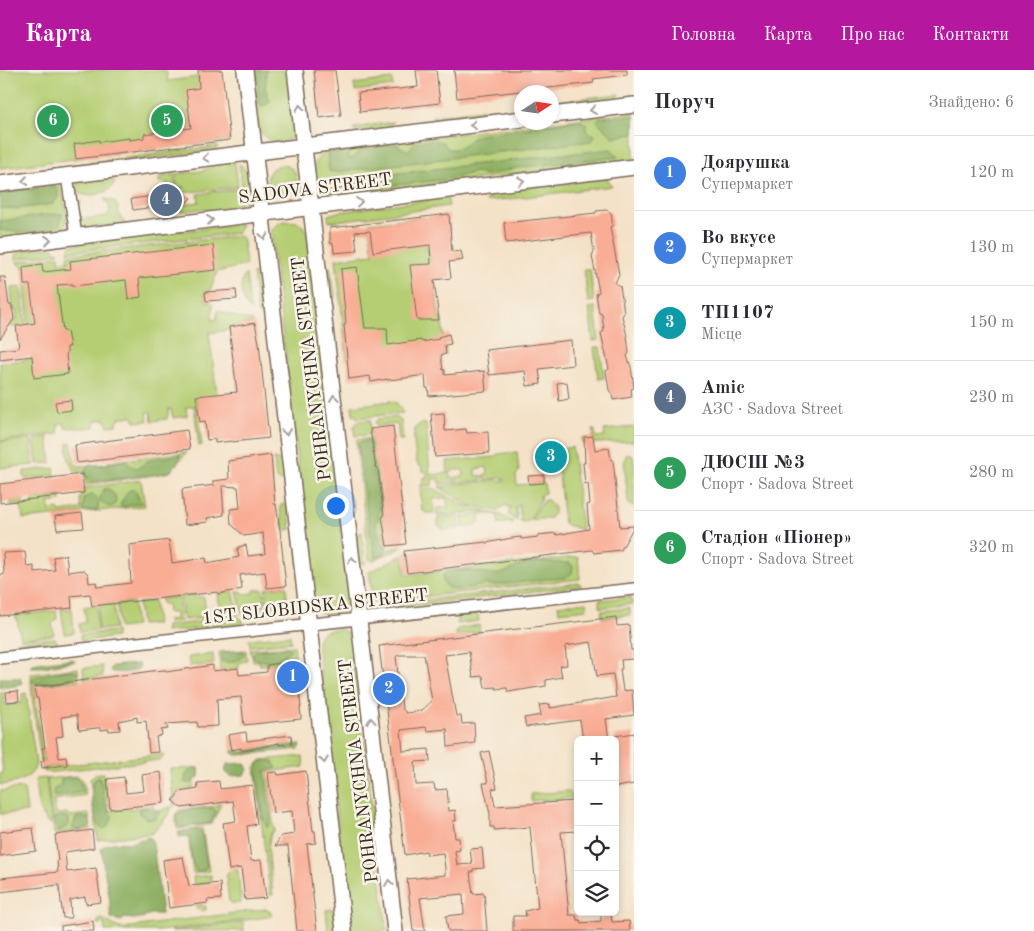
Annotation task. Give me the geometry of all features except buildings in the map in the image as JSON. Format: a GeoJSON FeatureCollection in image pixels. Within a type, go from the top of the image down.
{"type":"FeatureCollection","features":[{"type":"Feature","properties":{"kind":"main road","name":"POHRANYCHNA STREET"},"geometry":{"type":"LineString","coordinates":[[245,70],[344,931]]}},
{"type":"Feature","properties":{"kind":"main road","name":"POHRANYCHNA STREET"},"geometry":{"type":"LineString","coordinates":[[296,70],[303,147],[395,931]]}},
{"type":"Feature","properties":{"kind":"main road"},"geometry":{"type":"LineString","coordinates":[[559,114],[634,104]]}},
{"type":"Feature","properties":{"kind":"main road"},"geometry":{"type":"LineString","coordinates":[[0,184],[514,120]]}},
{"type":"Feature","properties":{"kind":"main road","name":"SADOVA STREET"},"geometry":{"type":"LineString","coordinates":[[0,246],[634,167]]}},
{"type":"Feature","properties":{"kind":"street"},"geometry":{"type":"LineString","coordinates":[[67,176],[76,236]]}},
{"type":"Feature","properties":{"kind":"street","name":"1ST SLOBIDSKA STREET"},"geometry":{"type":"LineString","coordinates":[[0,658],[634,589]]}},
{"type":"Feature","properties":{"kind":"green space"},"geometry":{"type":"Polygon","coordinates":[[[0,70],[166,70],[168,81],[198,77],[200,88],[230,140],[0,168],[0,70]]]}},
{"type":"Feature","properties":{"kind":"green space"},"geometry":{"type":"Polygon","coordinates":[[[252,70],[288,70],[295,124],[293,137],[288,140],[274,142],[265,137],[259,129],[252,70]]]}},
{"type":"Feature","properties":{"kind":"green space"},"geometry":{"type":"Polygon","coordinates":[[[255,70],[266,70],[265,88],[270,101],[262,106],[259,105],[257,99],[258,84],[255,70]]]}},
{"type":"Feature","properties":{"kind":"green space"},"geometry":{"type":"Polygon","coordinates":[[[392,79],[393,86],[355,91],[354,84],[392,79]]]}},
{"type":"Feature","properties":{"kind":"green space"},"geometry":{"type":"Polygon","coordinates":[[[619,94],[616,101],[559,107],[559,101],[619,94]]]}},
{"type":"Feature","properties":{"kind":"green space"},"geometry":{"type":"Polygon","coordinates":[[[498,108],[492,115],[433,122],[432,116],[498,108]]]}},
{"type":"Feature","properties":{"kind":"green space"},"geometry":{"type":"Polygon","coordinates":[[[634,112],[634,159],[336,197],[326,196],[317,188],[314,170],[316,161],[323,153],[329,150],[514,127],[514,130],[559,130],[559,121],[634,112]]]}},
{"type":"Feature","properties":{"kind":"green space"},"geometry":{"type":"Polygon","coordinates":[[[634,116],[634,134],[613,137],[597,121],[599,118],[634,116]]]}},
{"type":"Feature","properties":{"kind":"green space"},"geometry":{"type":"Polygon","coordinates":[[[581,121],[586,124],[586,131],[595,135],[592,141],[335,172],[329,171],[327,154],[331,152],[346,151],[350,159],[352,159],[360,150],[396,144],[408,151],[417,142],[431,140],[443,142],[448,149],[457,149],[475,136],[514,130],[559,130],[559,123],[581,121]]]}},
{"type":"Feature","properties":{"kind":"green space"},"geometry":{"type":"Polygon","coordinates":[[[393,122],[390,128],[355,132],[353,130],[354,128],[393,122]]]}},
{"type":"Feature","properties":{"kind":"green space"},"geometry":{"type":"Polygon","coordinates":[[[217,146],[217,150],[78,168],[72,165],[217,146]]]}},
{"type":"Feature","properties":{"kind":"green space"},"geometry":{"type":"Polygon","coordinates":[[[611,149],[618,157],[517,168],[487,175],[475,172],[450,179],[387,186],[383,183],[378,188],[354,188],[338,194],[332,184],[337,180],[611,149]]]}},
{"type":"Feature","properties":{"kind":"green space"},"geometry":{"type":"Polygon","coordinates":[[[235,162],[238,187],[178,193],[178,189],[185,187],[177,188],[176,174],[202,171],[219,163],[235,162]]]}},
{"type":"Feature","properties":{"kind":"green space"},"geometry":{"type":"Polygon","coordinates":[[[239,164],[247,172],[251,184],[250,197],[245,207],[239,164]]]}},
{"type":"Feature","properties":{"kind":"green space"},"geometry":{"type":"Polygon","coordinates":[[[282,165],[293,169],[297,180],[293,191],[282,195],[271,191],[267,180],[271,169],[282,165]]]}},
{"type":"Feature","properties":{"kind":"green space"},"geometry":{"type":"Polygon","coordinates":[[[174,174],[176,194],[169,195],[167,183],[159,182],[159,178],[174,174]]]}},
{"type":"Feature","properties":{"kind":"green space"},"geometry":{"type":"Polygon","coordinates":[[[112,177],[115,181],[113,185],[104,192],[87,195],[77,192],[76,185],[88,179],[112,177]]]}},
{"type":"Feature","properties":{"kind":"green space"},"geometry":{"type":"Polygon","coordinates":[[[607,178],[612,186],[486,201],[491,192],[607,178]]]}},
{"type":"Feature","properties":{"kind":"green space"},"geometry":{"type":"Polygon","coordinates":[[[56,184],[62,191],[67,218],[61,232],[0,240],[0,191],[56,184]]]}},
{"type":"Feature","properties":{"kind":"green space"},"geometry":{"type":"Polygon","coordinates":[[[55,187],[58,191],[58,198],[53,204],[16,209],[0,208],[0,193],[55,187]]]}},
{"type":"Feature","properties":{"kind":"green space"},"geometry":{"type":"Polygon","coordinates":[[[238,189],[241,208],[219,212],[200,209],[180,212],[179,205],[199,202],[198,194],[238,189]]]}},
{"type":"Feature","properties":{"kind":"green space"},"geometry":{"type":"Polygon","coordinates":[[[447,197],[449,206],[329,222],[328,215],[338,212],[447,197]]]}},
{"type":"Feature","properties":{"kind":"green space"},"geometry":{"type":"Polygon","coordinates":[[[104,199],[110,200],[117,205],[122,220],[126,223],[88,228],[82,226],[76,208],[78,203],[82,202],[77,210],[84,219],[107,216],[110,207],[104,199]]]}},
{"type":"Feature","properties":{"kind":"green space"},"geometry":{"type":"Polygon","coordinates":[[[62,214],[60,225],[53,228],[38,232],[0,230],[0,221],[62,214]]]}},
{"type":"Feature","properties":{"kind":"green space"},"geometry":{"type":"Polygon","coordinates":[[[424,217],[427,246],[432,263],[446,354],[347,360],[336,259],[373,254],[369,223],[424,217]]]}},
{"type":"Feature","properties":{"kind":"green space"},"geometry":{"type":"Polygon","coordinates":[[[285,221],[299,222],[307,231],[349,600],[345,609],[336,614],[316,611],[313,595],[271,233],[276,225],[285,221]]]}},
{"type":"Feature","properties":{"kind":"green space"},"geometry":{"type":"Polygon","coordinates":[[[241,224],[238,233],[68,252],[70,246],[76,244],[241,224]]]}},
{"type":"Feature","properties":{"kind":"green space"},"geometry":{"type":"Polygon","coordinates":[[[239,236],[243,241],[246,265],[217,272],[210,291],[205,292],[206,302],[211,302],[213,305],[212,320],[216,320],[218,310],[253,321],[253,323],[229,327],[229,330],[209,333],[217,394],[196,400],[202,445],[199,446],[194,406],[186,407],[187,416],[173,418],[171,409],[169,409],[167,419],[152,421],[151,412],[147,412],[148,421],[136,422],[132,416],[119,418],[116,425],[108,426],[105,419],[95,421],[95,427],[87,428],[65,428],[65,423],[58,424],[59,434],[0,441],[0,363],[32,359],[23,267],[16,262],[59,256],[60,262],[69,261],[68,255],[239,236]]]}},
{"type":"Feature","properties":{"kind":"green space"},"geometry":{"type":"Polygon","coordinates":[[[52,247],[59,253],[15,259],[18,251],[52,247]]]}},
{"type":"Feature","properties":{"kind":"green space"},"geometry":{"type":"Polygon","coordinates":[[[330,267],[335,295],[329,298],[326,272],[330,267]]]}},
{"type":"Feature","properties":{"kind":"green space"},"geometry":{"type":"Polygon","coordinates":[[[584,269],[590,269],[594,301],[588,302],[584,269]]]}},
{"type":"Feature","properties":{"kind":"green space"},"geometry":{"type":"Polygon","coordinates":[[[253,273],[262,280],[266,312],[263,316],[258,314],[253,273]]]}},
{"type":"Feature","properties":{"kind":"green space"},"geometry":{"type":"Polygon","coordinates":[[[246,274],[251,311],[245,303],[241,288],[246,274]]]}},
{"type":"Feature","properties":{"kind":"green space"},"geometry":{"type":"Polygon","coordinates":[[[21,287],[26,325],[10,327],[9,322],[17,321],[16,310],[13,310],[11,288],[21,287]]]}},
{"type":"Feature","properties":{"kind":"green space"},"geometry":{"type":"Polygon","coordinates":[[[595,307],[599,340],[593,341],[589,308],[595,307]]]}},
{"type":"Feature","properties":{"kind":"green space"},"geometry":{"type":"Polygon","coordinates":[[[594,347],[600,347],[604,378],[598,379],[594,347]]]}},
{"type":"Feature","properties":{"kind":"green space"},"geometry":{"type":"Polygon","coordinates":[[[391,401],[397,403],[403,413],[358,418],[353,414],[352,406],[391,401]]]}},
{"type":"Feature","properties":{"kind":"green space"},"geometry":{"type":"Polygon","coordinates":[[[398,417],[401,421],[403,440],[399,440],[397,424],[376,426],[375,422],[378,419],[398,417]]]}},
{"type":"Feature","properties":{"kind":"green space"},"geometry":{"type":"Polygon","coordinates":[[[370,420],[371,434],[355,436],[354,426],[359,421],[370,420]]]}},
{"type":"Feature","properties":{"kind":"green space"},"geometry":{"type":"Polygon","coordinates":[[[426,424],[430,475],[448,473],[447,461],[495,457],[498,454],[517,452],[519,472],[516,475],[517,485],[544,483],[545,493],[540,495],[541,499],[529,521],[521,522],[519,505],[516,506],[517,521],[508,515],[511,507],[507,507],[506,504],[498,511],[469,505],[439,487],[494,480],[504,481],[504,478],[483,479],[483,475],[488,474],[487,467],[475,469],[476,476],[481,475],[481,480],[457,483],[456,477],[464,476],[463,470],[454,470],[449,474],[449,477],[454,477],[455,483],[439,484],[439,479],[432,479],[432,485],[420,486],[423,483],[423,478],[427,477],[426,471],[422,471],[421,466],[417,464],[414,432],[418,425],[426,424]]]}},
{"type":"Feature","properties":{"kind":"green space"},"geometry":{"type":"Polygon","coordinates":[[[634,427],[634,441],[588,444],[594,443],[593,430],[595,430],[596,437],[605,436],[604,430],[634,427]]]}},
{"type":"Feature","properties":{"kind":"green space"},"geometry":{"type":"Polygon","coordinates":[[[48,437],[51,463],[37,464],[34,439],[48,437]]]}},
{"type":"Feature","properties":{"kind":"green space"},"geometry":{"type":"Polygon","coordinates":[[[584,437],[585,444],[582,444],[582,438],[584,437]]]}},
{"type":"Feature","properties":{"kind":"green space"},"geometry":{"type":"Polygon","coordinates":[[[372,438],[385,530],[383,531],[387,549],[403,547],[372,561],[369,559],[356,440],[372,438]]]}},
{"type":"Feature","properties":{"kind":"green space"},"geometry":{"type":"Polygon","coordinates":[[[31,439],[34,465],[0,468],[0,442],[31,439]]]}},
{"type":"Feature","properties":{"kind":"green space"},"geometry":{"type":"Polygon","coordinates":[[[370,441],[371,444],[374,473],[377,482],[376,490],[379,496],[380,511],[376,524],[386,550],[386,553],[376,558],[370,533],[358,443],[370,441]]]}},
{"type":"Feature","properties":{"kind":"green space"},"geometry":{"type":"Polygon","coordinates":[[[71,442],[75,465],[80,466],[107,464],[108,462],[187,452],[170,472],[86,485],[84,472],[75,471],[70,463],[68,444],[71,442]]]}},
{"type":"Feature","properties":{"kind":"green space"},"geometry":{"type":"Polygon","coordinates":[[[572,447],[582,530],[564,524],[558,465],[561,449],[572,447]]]}},
{"type":"Feature","properties":{"kind":"green space"},"geometry":{"type":"Polygon","coordinates":[[[627,454],[633,456],[634,463],[634,507],[629,505],[628,500],[624,460],[627,454]]]}},
{"type":"Feature","properties":{"kind":"green space"},"geometry":{"type":"Polygon","coordinates":[[[181,455],[174,468],[155,475],[91,482],[88,481],[85,470],[91,465],[99,466],[126,460],[129,465],[136,468],[152,459],[181,455]]]}},
{"type":"Feature","properties":{"kind":"green space"},"geometry":{"type":"Polygon","coordinates":[[[274,459],[283,462],[285,480],[278,481],[276,479],[274,459]]]}},
{"type":"Feature","properties":{"kind":"green space"},"geometry":{"type":"Polygon","coordinates":[[[54,468],[55,475],[26,479],[24,477],[24,471],[54,468]]]}},
{"type":"Feature","properties":{"kind":"green space"},"geometry":{"type":"Polygon","coordinates":[[[141,480],[145,506],[23,519],[21,505],[11,506],[11,502],[23,500],[23,505],[33,503],[33,500],[61,496],[61,501],[49,503],[50,511],[58,509],[59,512],[81,509],[80,498],[85,488],[141,480]]]}},
{"type":"Feature","properties":{"kind":"green space"},"geometry":{"type":"Polygon","coordinates":[[[433,488],[468,507],[486,511],[437,516],[437,508],[448,507],[446,498],[433,499],[434,513],[426,513],[422,510],[420,489],[433,488]]]}},
{"type":"Feature","properties":{"kind":"green space"},"geometry":{"type":"Polygon","coordinates":[[[104,489],[109,489],[115,495],[116,502],[113,506],[109,507],[102,503],[100,498],[104,489]]]}},
{"type":"Feature","properties":{"kind":"green space"},"geometry":{"type":"Polygon","coordinates":[[[134,489],[142,503],[121,507],[120,505],[128,491],[134,489]]]}},
{"type":"Feature","properties":{"kind":"green space"},"geometry":{"type":"Polygon","coordinates":[[[93,494],[99,501],[98,509],[83,511],[84,498],[93,494]]]}},
{"type":"Feature","properties":{"kind":"green space"},"geometry":{"type":"Polygon","coordinates":[[[546,499],[554,506],[554,513],[550,518],[531,520],[540,505],[546,499]]]}},
{"type":"Feature","properties":{"kind":"green space"},"geometry":{"type":"Polygon","coordinates":[[[284,504],[288,506],[291,529],[288,530],[283,529],[280,506],[284,504]]]}},
{"type":"Feature","properties":{"kind":"green space"},"geometry":{"type":"Polygon","coordinates":[[[488,512],[497,514],[480,515],[480,522],[476,526],[463,528],[462,517],[488,512]]]}},
{"type":"Feature","properties":{"kind":"green space"},"geometry":{"type":"Polygon","coordinates":[[[497,514],[501,515],[513,522],[499,524],[497,514]]]}},
{"type":"Feature","properties":{"kind":"green space"},"geometry":{"type":"Polygon","coordinates":[[[459,516],[460,528],[444,530],[438,525],[438,518],[459,516]]]}},
{"type":"Feature","properties":{"kind":"green space"},"geometry":{"type":"Polygon","coordinates":[[[362,532],[365,564],[359,561],[356,535],[362,532]]]}},
{"type":"Feature","properties":{"kind":"green space"},"geometry":{"type":"Polygon","coordinates":[[[403,555],[406,575],[578,557],[580,579],[373,601],[369,572],[403,555]]]}},
{"type":"Feature","properties":{"kind":"green space"},"geometry":{"type":"Polygon","coordinates":[[[545,562],[570,563],[573,567],[572,573],[565,578],[484,585],[457,590],[448,588],[443,582],[443,575],[448,572],[462,570],[500,574],[524,564],[545,562]]]}},
{"type":"Feature","properties":{"kind":"green space"},"geometry":{"type":"Polygon","coordinates":[[[579,583],[582,586],[399,607],[398,603],[579,583]]]}},
{"type":"Feature","properties":{"kind":"green space"},"geometry":{"type":"Polygon","coordinates":[[[286,586],[288,609],[278,611],[276,605],[272,606],[272,610],[269,612],[265,589],[286,586]]]}},
{"type":"Feature","properties":{"kind":"green space"},"geometry":{"type":"Polygon","coordinates":[[[262,589],[265,599],[264,610],[243,615],[237,592],[242,591],[243,594],[254,593],[254,590],[262,589]]]}},
{"type":"Feature","properties":{"kind":"green space"},"geometry":{"type":"Polygon","coordinates":[[[233,591],[239,615],[221,616],[218,594],[233,591]]]}},
{"type":"Feature","properties":{"kind":"green space"},"geometry":{"type":"Polygon","coordinates":[[[196,595],[197,597],[204,597],[206,618],[184,620],[180,597],[196,595]]]}},
{"type":"Feature","properties":{"kind":"green space"},"geometry":{"type":"Polygon","coordinates":[[[178,597],[181,621],[168,623],[168,620],[175,619],[175,613],[168,613],[167,604],[163,604],[160,599],[178,597]]]}},
{"type":"Feature","properties":{"kind":"green space"},"geometry":{"type":"Polygon","coordinates":[[[631,597],[632,604],[600,608],[599,600],[631,597]]]}},
{"type":"Feature","properties":{"kind":"green space"},"geometry":{"type":"Polygon","coordinates":[[[154,601],[157,624],[141,625],[138,603],[154,601]]]}},
{"type":"Feature","properties":{"kind":"green space"},"geometry":{"type":"Polygon","coordinates":[[[133,602],[136,626],[119,628],[117,604],[133,602]]]}},
{"type":"Feature","properties":{"kind":"green space"},"geometry":{"type":"Polygon","coordinates":[[[586,602],[587,609],[559,612],[558,605],[586,602]]]}},
{"type":"Feature","properties":{"kind":"green space"},"geometry":{"type":"Polygon","coordinates":[[[114,604],[115,628],[98,630],[100,605],[114,604]]]}},
{"type":"Feature","properties":{"kind":"green space"},"geometry":{"type":"Polygon","coordinates":[[[97,605],[97,630],[80,632],[79,624],[86,622],[84,607],[97,605]]]}},
{"type":"Feature","properties":{"kind":"green space"},"geometry":{"type":"Polygon","coordinates":[[[630,608],[630,615],[602,618],[601,611],[630,608]]]}},
{"type":"Feature","properties":{"kind":"green space"},"geometry":{"type":"Polygon","coordinates":[[[72,609],[74,633],[65,634],[61,610],[72,609]]]}},
{"type":"Feature","properties":{"kind":"green space"},"geometry":{"type":"Polygon","coordinates":[[[56,611],[57,619],[52,624],[54,635],[21,639],[15,615],[56,611]]]}},
{"type":"Feature","properties":{"kind":"green space"},"geometry":{"type":"Polygon","coordinates":[[[478,614],[479,621],[457,624],[457,616],[478,614]]]}},
{"type":"Feature","properties":{"kind":"green space"},"geometry":{"type":"Polygon","coordinates":[[[240,618],[243,620],[243,624],[211,627],[210,621],[240,618]]]}},
{"type":"Feature","properties":{"kind":"green space"},"geometry":{"type":"Polygon","coordinates":[[[207,621],[206,628],[165,632],[166,626],[207,621]]]}},
{"type":"Feature","properties":{"kind":"green space"},"geometry":{"type":"Polygon","coordinates":[[[479,625],[480,632],[456,635],[457,629],[479,625]]]}},
{"type":"Feature","properties":{"kind":"green space"},"geometry":{"type":"Polygon","coordinates":[[[341,629],[349,634],[351,640],[387,931],[350,931],[317,641],[318,637],[323,633],[341,629]]]}},
{"type":"Feature","properties":{"kind":"green space"},"geometry":{"type":"Polygon","coordinates":[[[116,631],[116,637],[81,641],[80,635],[116,631]]]}},
{"type":"Feature","properties":{"kind":"green space"},"geometry":{"type":"Polygon","coordinates":[[[290,635],[291,642],[250,646],[249,639],[290,635]]]}},
{"type":"Feature","properties":{"kind":"green space"},"geometry":{"type":"Polygon","coordinates":[[[55,638],[58,643],[16,648],[16,642],[55,638]]]}},
{"type":"Feature","properties":{"kind":"green space"},"geometry":{"type":"Polygon","coordinates":[[[294,646],[295,656],[279,663],[260,665],[259,661],[253,661],[250,649],[294,646]]]}},
{"type":"Feature","properties":{"kind":"green space"},"geometry":{"type":"Polygon","coordinates":[[[291,649],[278,659],[263,661],[253,657],[253,653],[257,650],[291,649]]]}},
{"type":"Feature","properties":{"kind":"green space"},"geometry":{"type":"Polygon","coordinates":[[[246,650],[247,660],[239,663],[239,668],[220,670],[219,652],[246,650]]]}},
{"type":"Feature","properties":{"kind":"green space"},"geometry":{"type":"Polygon","coordinates":[[[244,652],[244,655],[239,659],[230,662],[221,661],[222,653],[244,652]]]}},
{"type":"Feature","properties":{"kind":"green space"},"geometry":{"type":"Polygon","coordinates":[[[213,654],[214,664],[189,666],[188,657],[213,654]]]}},
{"type":"Feature","properties":{"kind":"green space"},"geometry":{"type":"Polygon","coordinates":[[[72,659],[75,661],[44,667],[30,667],[38,663],[72,659]]]}},
{"type":"Feature","properties":{"kind":"green space"},"geometry":{"type":"Polygon","coordinates":[[[138,664],[140,667],[130,672],[110,671],[112,666],[138,664]]]}},
{"type":"Feature","properties":{"kind":"green space"},"geometry":{"type":"Polygon","coordinates":[[[102,666],[103,676],[84,679],[83,668],[102,666]]]}},
{"type":"Feature","properties":{"kind":"green space"},"geometry":{"type":"Polygon","coordinates":[[[78,668],[79,680],[31,686],[31,674],[78,668]]]}},
{"type":"Feature","properties":{"kind":"green space"},"geometry":{"type":"Polygon","coordinates":[[[70,670],[77,672],[77,675],[55,682],[32,682],[33,677],[70,670]]]}},
{"type":"Feature","properties":{"kind":"green space"},"geometry":{"type":"Polygon","coordinates":[[[0,678],[20,678],[22,683],[0,688],[0,678]]]}},
{"type":"Feature","properties":{"kind":"green space"},"geometry":{"type":"Polygon","coordinates":[[[34,687],[45,772],[42,770],[31,688],[34,687]]]}},
{"type":"Feature","properties":{"kind":"green space"},"geometry":{"type":"Polygon","coordinates":[[[3,691],[5,705],[22,703],[22,694],[26,693],[36,764],[31,773],[22,780],[0,785],[0,773],[3,772],[0,746],[0,692],[3,691]]]}},
{"type":"Feature","properties":{"kind":"green space"},"geometry":{"type":"Polygon","coordinates":[[[301,745],[299,749],[239,755],[232,753],[232,751],[239,750],[241,752],[266,747],[301,745]]]}},
{"type":"Feature","properties":{"kind":"green space"},"geometry":{"type":"Polygon","coordinates":[[[163,754],[163,758],[159,760],[54,772],[46,772],[45,768],[163,754]]]}},
{"type":"Feature","properties":{"kind":"green space"},"geometry":{"type":"Polygon","coordinates":[[[303,756],[304,767],[268,772],[274,831],[271,833],[268,847],[273,895],[270,895],[255,767],[261,760],[303,756]]]}},
{"type":"Feature","properties":{"kind":"green space"},"geometry":{"type":"Polygon","coordinates":[[[263,761],[272,761],[277,768],[265,771],[271,823],[267,827],[263,820],[257,773],[258,764],[263,761]]]}},
{"type":"Feature","properties":{"kind":"green space"},"geometry":{"type":"Polygon","coordinates":[[[245,763],[248,770],[244,775],[230,776],[225,771],[227,764],[245,763]]]}},
{"type":"Feature","properties":{"kind":"green space"},"geometry":{"type":"Polygon","coordinates":[[[192,768],[199,768],[199,777],[190,783],[186,783],[184,782],[186,774],[192,768]]]}},
{"type":"Feature","properties":{"kind":"green space"},"geometry":{"type":"Polygon","coordinates":[[[199,768],[199,777],[194,781],[194,788],[175,792],[174,807],[170,769],[199,768]]]}},
{"type":"Feature","properties":{"kind":"green space"},"geometry":{"type":"Polygon","coordinates":[[[104,773],[109,811],[153,806],[154,810],[165,810],[165,808],[172,807],[169,814],[153,833],[98,840],[90,779],[95,774],[104,773]]]}},
{"type":"Feature","properties":{"kind":"green space"},"geometry":{"type":"Polygon","coordinates":[[[77,776],[83,781],[86,795],[54,800],[56,814],[67,813],[69,816],[89,814],[91,829],[54,834],[47,779],[77,776]]]}},
{"type":"Feature","properties":{"kind":"green space"},"geometry":{"type":"Polygon","coordinates":[[[66,777],[77,777],[82,785],[83,792],[55,797],[53,795],[54,789],[61,785],[61,780],[66,777]]]}},
{"type":"Feature","properties":{"kind":"green space"},"geometry":{"type":"Polygon","coordinates":[[[99,777],[105,803],[112,816],[109,825],[101,829],[96,819],[92,798],[92,785],[94,780],[99,777]]]}},
{"type":"Feature","properties":{"kind":"green space"},"geometry":{"type":"Polygon","coordinates":[[[46,778],[51,824],[42,816],[38,804],[35,781],[36,779],[46,778]]]}},
{"type":"Feature","properties":{"kind":"green space"},"geometry":{"type":"Polygon","coordinates":[[[24,789],[27,812],[0,814],[0,791],[24,789]]]}},
{"type":"Feature","properties":{"kind":"green space"},"geometry":{"type":"Polygon","coordinates":[[[569,791],[573,798],[531,801],[531,794],[569,791]]]}},
{"type":"Feature","properties":{"kind":"green space"},"geometry":{"type":"Polygon","coordinates":[[[221,804],[212,824],[177,829],[175,815],[179,810],[217,806],[221,804]]]}},
{"type":"Feature","properties":{"kind":"green space"},"geometry":{"type":"Polygon","coordinates":[[[143,807],[160,812],[154,819],[146,819],[139,813],[139,809],[143,807]]]}},
{"type":"Feature","properties":{"kind":"green space"},"geometry":{"type":"Polygon","coordinates":[[[212,808],[216,811],[211,823],[192,824],[181,828],[178,826],[176,815],[185,810],[212,808]]]}},
{"type":"Feature","properties":{"kind":"green space"},"geometry":{"type":"Polygon","coordinates":[[[63,816],[69,819],[69,825],[58,832],[53,818],[63,816]]]}},
{"type":"Feature","properties":{"kind":"green space"},"geometry":{"type":"Polygon","coordinates":[[[76,818],[88,818],[91,825],[82,829],[72,828],[76,818]]]}},
{"type":"Feature","properties":{"kind":"green space"},"geometry":{"type":"Polygon","coordinates":[[[202,828],[209,871],[193,874],[188,836],[179,837],[178,832],[202,828]]]}},
{"type":"Feature","properties":{"kind":"green space"},"geometry":{"type":"Polygon","coordinates":[[[200,830],[202,834],[207,866],[204,870],[196,872],[192,860],[190,836],[181,836],[179,833],[200,830]]]}},
{"type":"Feature","properties":{"kind":"green space"},"geometry":{"type":"Polygon","coordinates":[[[150,837],[153,843],[162,914],[150,914],[134,919],[125,918],[121,921],[111,918],[110,898],[101,848],[108,844],[134,842],[150,837]]]}},
{"type":"Feature","properties":{"kind":"green space"},"geometry":{"type":"Polygon","coordinates":[[[238,870],[241,903],[233,904],[229,901],[226,875],[228,872],[238,870]]]}},
{"type":"Feature","properties":{"kind":"green space"},"geometry":{"type":"Polygon","coordinates":[[[211,875],[211,882],[198,884],[201,906],[206,906],[206,910],[199,911],[197,909],[193,877],[211,875]]]}},
{"type":"Feature","properties":{"kind":"green space"},"geometry":{"type":"Polygon","coordinates":[[[266,909],[272,915],[160,931],[105,931],[104,923],[97,924],[102,919],[119,928],[131,927],[266,909]]]}},
{"type":"Feature","properties":{"kind":"green space"},"geometry":{"type":"Polygon","coordinates":[[[332,909],[335,912],[336,931],[328,931],[326,910],[332,909]]]}},
{"type":"Feature","properties":{"kind":"green space"},"geometry":{"type":"Polygon","coordinates":[[[243,922],[244,931],[171,931],[243,922]]]}},
{"type":"Feature","properties":{"kind":"place","name":"Стадіон «Піонер»"},"geometry":{"type":"Point","coordinates":[53,121]}},
{"type":"Feature","properties":{"kind":"place","name":"ДЮСШ №3"},"geometry":{"type":"Point","coordinates":[167,121]}},
{"type":"Feature","properties":{"kind":"place","name":"Amic"},"geometry":{"type":"Point","coordinates":[166,200]}},
{"type":"Feature","properties":{"kind":"place","name":"ТП1107"},"geometry":{"type":"Point","coordinates":[551,457]}},
{"type":"Feature","properties":{"kind":"place","name":"Доярушка"},"geometry":{"type":"Point","coordinates":[293,677]}},
{"type":"Feature","properties":{"kind":"place","name":"Во вкусе"},"geometry":{"type":"Point","coordinates":[389,689]}}]}
